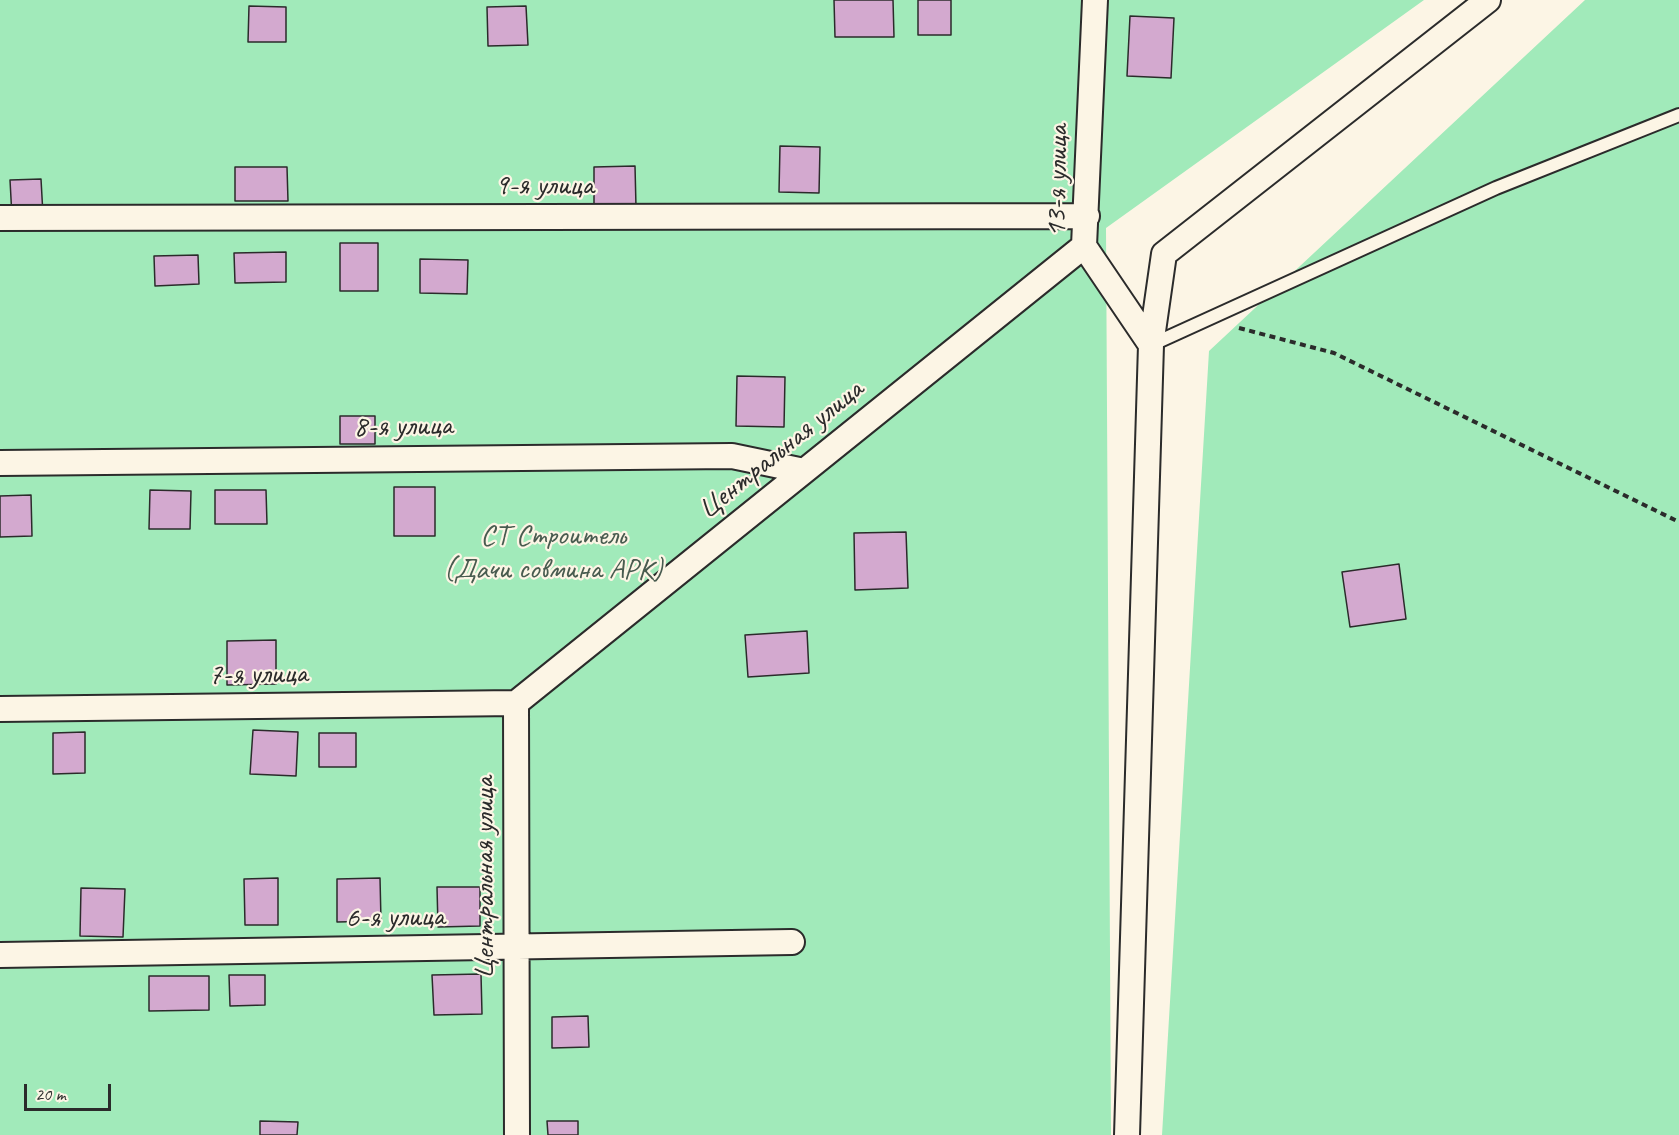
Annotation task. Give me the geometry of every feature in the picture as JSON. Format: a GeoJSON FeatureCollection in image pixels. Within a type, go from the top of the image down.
{"type":"FeatureCollection","features":[{"type":"Feature","properties":{"kind":"street","name":"13-я улица"},"geometry":{"type":"LineString","coordinates":[[1095,0],[1084,246],[1151,345]]}},
{"type":"Feature","properties":{"kind":"street"},"geometry":{"type":"LineString","coordinates":[[1123,1128],[1151,345],[1164,254],[1488,0]]}},
{"type":"Feature","properties":{"kind":"street","name":"9-я улица"},"geometry":{"type":"LineString","coordinates":[[0,218],[1087,216]]}},
{"type":"Feature","properties":{"kind":"street","name":"Центральная улица"},"geometry":{"type":"LineString","coordinates":[[517,1135],[516,704],[1084,246]]}},
{"type":"Feature","properties":{"kind":"street","name":"8-я улица"},"geometry":{"type":"LineString","coordinates":[[0,463],[732,456],[804,471]]}},
{"type":"Feature","properties":{"kind":"street","name":"7-я улица"},"geometry":{"type":"LineString","coordinates":[[0,710],[516,704]]}},
{"type":"Feature","properties":{"kind":"street","name":"6-я улица"},"geometry":{"type":"LineString","coordinates":[[0,956],[792,942]]}},
{"type":"Feature","properties":{"kind":"lane"},"geometry":{"type":"LineString","coordinates":[[1151,345],[1496,188],[1679,116]]}},
{"type":"Feature","properties":{"kind":"path"},"geometry":{"type":"LineString","coordinates":[[1209,320],[1334,353],[1679,522]]}},
{"type":"Feature","properties":{"kind":"green space","name":"СТ Строитель (Дачи совмина АРК)"},"geometry":{"type":"Polygon","coordinates":[[[0,0],[1424,0],[1106,228],[1111,1135],[0,1135],[0,0]]]}},
{"type":"Feature","properties":{"kind":"green space"},"geometry":{"type":"Polygon","coordinates":[[[1585,0],[1679,0],[1679,1135],[1162,1135],[1209,351],[1585,0]]]}},
{"type":"Feature","properties":{"kind":"building"},"geometry":{"type":"Polygon","coordinates":[[[834,0],[893,0],[894,37],[835,37],[834,0]]]}},
{"type":"Feature","properties":{"kind":"building"},"geometry":{"type":"Polygon","coordinates":[[[918,0],[951,0],[951,35],[918,35],[918,0]]]}},
{"type":"Feature","properties":{"kind":"building"},"geometry":{"type":"Polygon","coordinates":[[[249,6],[286,7],[286,42],[248,42],[249,6]]]}},
{"type":"Feature","properties":{"kind":"building"},"geometry":{"type":"Polygon","coordinates":[[[526,6],[528,45],[488,46],[487,7],[526,6]]]}},
{"type":"Feature","properties":{"kind":"building"},"geometry":{"type":"Polygon","coordinates":[[[1130,16],[1174,18],[1171,78],[1127,76],[1130,16]]]}},
{"type":"Feature","properties":{"kind":"building"},"geometry":{"type":"Polygon","coordinates":[[[780,146],[820,147],[819,193],[779,192],[780,146]]]}},
{"type":"Feature","properties":{"kind":"building"},"geometry":{"type":"Polygon","coordinates":[[[635,166],[636,207],[594,208],[594,167],[635,166]]]}},
{"type":"Feature","properties":{"kind":"building"},"geometry":{"type":"Polygon","coordinates":[[[235,167],[287,167],[288,201],[235,201],[235,167]]]}},
{"type":"Feature","properties":{"kind":"building"},"geometry":{"type":"Polygon","coordinates":[[[41,179],[43,215],[12,217],[10,180],[41,179]]]}},
{"type":"Feature","properties":{"kind":"building"},"geometry":{"type":"Polygon","coordinates":[[[340,243],[378,243],[378,291],[340,291],[340,243]]]}},
{"type":"Feature","properties":{"kind":"building"},"geometry":{"type":"Polygon","coordinates":[[[286,252],[286,282],[235,283],[234,253],[286,252]]]}},
{"type":"Feature","properties":{"kind":"building"},"geometry":{"type":"Polygon","coordinates":[[[198,255],[199,284],[155,286],[154,256],[198,255]]]}},
{"type":"Feature","properties":{"kind":"building"},"geometry":{"type":"Polygon","coordinates":[[[420,259],[468,260],[467,294],[420,293],[420,259]]]}},
{"type":"Feature","properties":{"kind":"building"},"geometry":{"type":"Polygon","coordinates":[[[737,376],[785,377],[784,427],[736,426],[737,376]]]}},
{"type":"Feature","properties":{"kind":"building"},"geometry":{"type":"Polygon","coordinates":[[[340,416],[375,416],[375,444],[340,444],[340,416]]]}},
{"type":"Feature","properties":{"kind":"building"},"geometry":{"type":"Polygon","coordinates":[[[394,487],[435,487],[435,536],[394,536],[394,487]]]}},
{"type":"Feature","properties":{"kind":"building"},"geometry":{"type":"Polygon","coordinates":[[[150,490],[191,491],[190,529],[149,529],[150,490]]]}},
{"type":"Feature","properties":{"kind":"building"},"geometry":{"type":"Polygon","coordinates":[[[215,490],[266,490],[267,524],[215,524],[215,490]]]}},
{"type":"Feature","properties":{"kind":"building"},"geometry":{"type":"Polygon","coordinates":[[[31,495],[32,536],[0,537],[0,496],[31,495]]]}},
{"type":"Feature","properties":{"kind":"building"},"geometry":{"type":"Polygon","coordinates":[[[906,532],[908,588],[855,590],[854,533],[906,532]]]}},
{"type":"Feature","properties":{"kind":"building"},"geometry":{"type":"Polygon","coordinates":[[[1399,564],[1406,619],[1350,627],[1342,572],[1399,564]]]}},
{"type":"Feature","properties":{"kind":"building"},"geometry":{"type":"Polygon","coordinates":[[[807,631],[809,673],[748,677],[745,635],[807,631]]]}},
{"type":"Feature","properties":{"kind":"building"},"geometry":{"type":"Polygon","coordinates":[[[276,640],[276,684],[227,685],[227,641],[276,640]]]}},
{"type":"Feature","properties":{"kind":"building"},"geometry":{"type":"Polygon","coordinates":[[[253,730],[298,732],[296,776],[250,774],[253,730]]]}},
{"type":"Feature","properties":{"kind":"building"},"geometry":{"type":"Polygon","coordinates":[[[85,732],[85,773],[53,774],[53,733],[85,732]]]}},
{"type":"Feature","properties":{"kind":"building"},"geometry":{"type":"Polygon","coordinates":[[[319,733],[356,733],[356,767],[319,767],[319,733]]]}},
{"type":"Feature","properties":{"kind":"building"},"geometry":{"type":"Polygon","coordinates":[[[278,878],[278,925],[245,925],[244,879],[278,878]]]}},
{"type":"Feature","properties":{"kind":"building"},"geometry":{"type":"Polygon","coordinates":[[[380,878],[381,921],[337,922],[337,879],[380,878]]]}},
{"type":"Feature","properties":{"kind":"building"},"geometry":{"type":"Polygon","coordinates":[[[437,887],[480,887],[480,926],[438,927],[437,887]]]}},
{"type":"Feature","properties":{"kind":"building"},"geometry":{"type":"Polygon","coordinates":[[[81,888],[125,889],[123,937],[80,936],[81,888]]]}},
{"type":"Feature","properties":{"kind":"building"},"geometry":{"type":"Polygon","coordinates":[[[481,974],[482,1014],[434,1015],[432,975],[481,974]]]}},
{"type":"Feature","properties":{"kind":"building"},"geometry":{"type":"Polygon","coordinates":[[[229,975],[265,975],[265,1005],[230,1006],[229,975]]]}},
{"type":"Feature","properties":{"kind":"building"},"geometry":{"type":"Polygon","coordinates":[[[149,976],[209,976],[209,1010],[149,1011],[149,976]]]}},
{"type":"Feature","properties":{"kind":"building"},"geometry":{"type":"Polygon","coordinates":[[[588,1016],[589,1047],[552,1048],[552,1017],[588,1016]]]}},
{"type":"Feature","properties":{"kind":"building"},"geometry":{"type":"Polygon","coordinates":[[[260,1121],[298,1122],[297,1135],[260,1135],[260,1121]]]}},
{"type":"Feature","properties":{"kind":"building"},"geometry":{"type":"Polygon","coordinates":[[[547,1121],[578,1121],[578,1135],[548,1135],[547,1121]]]}}]}
